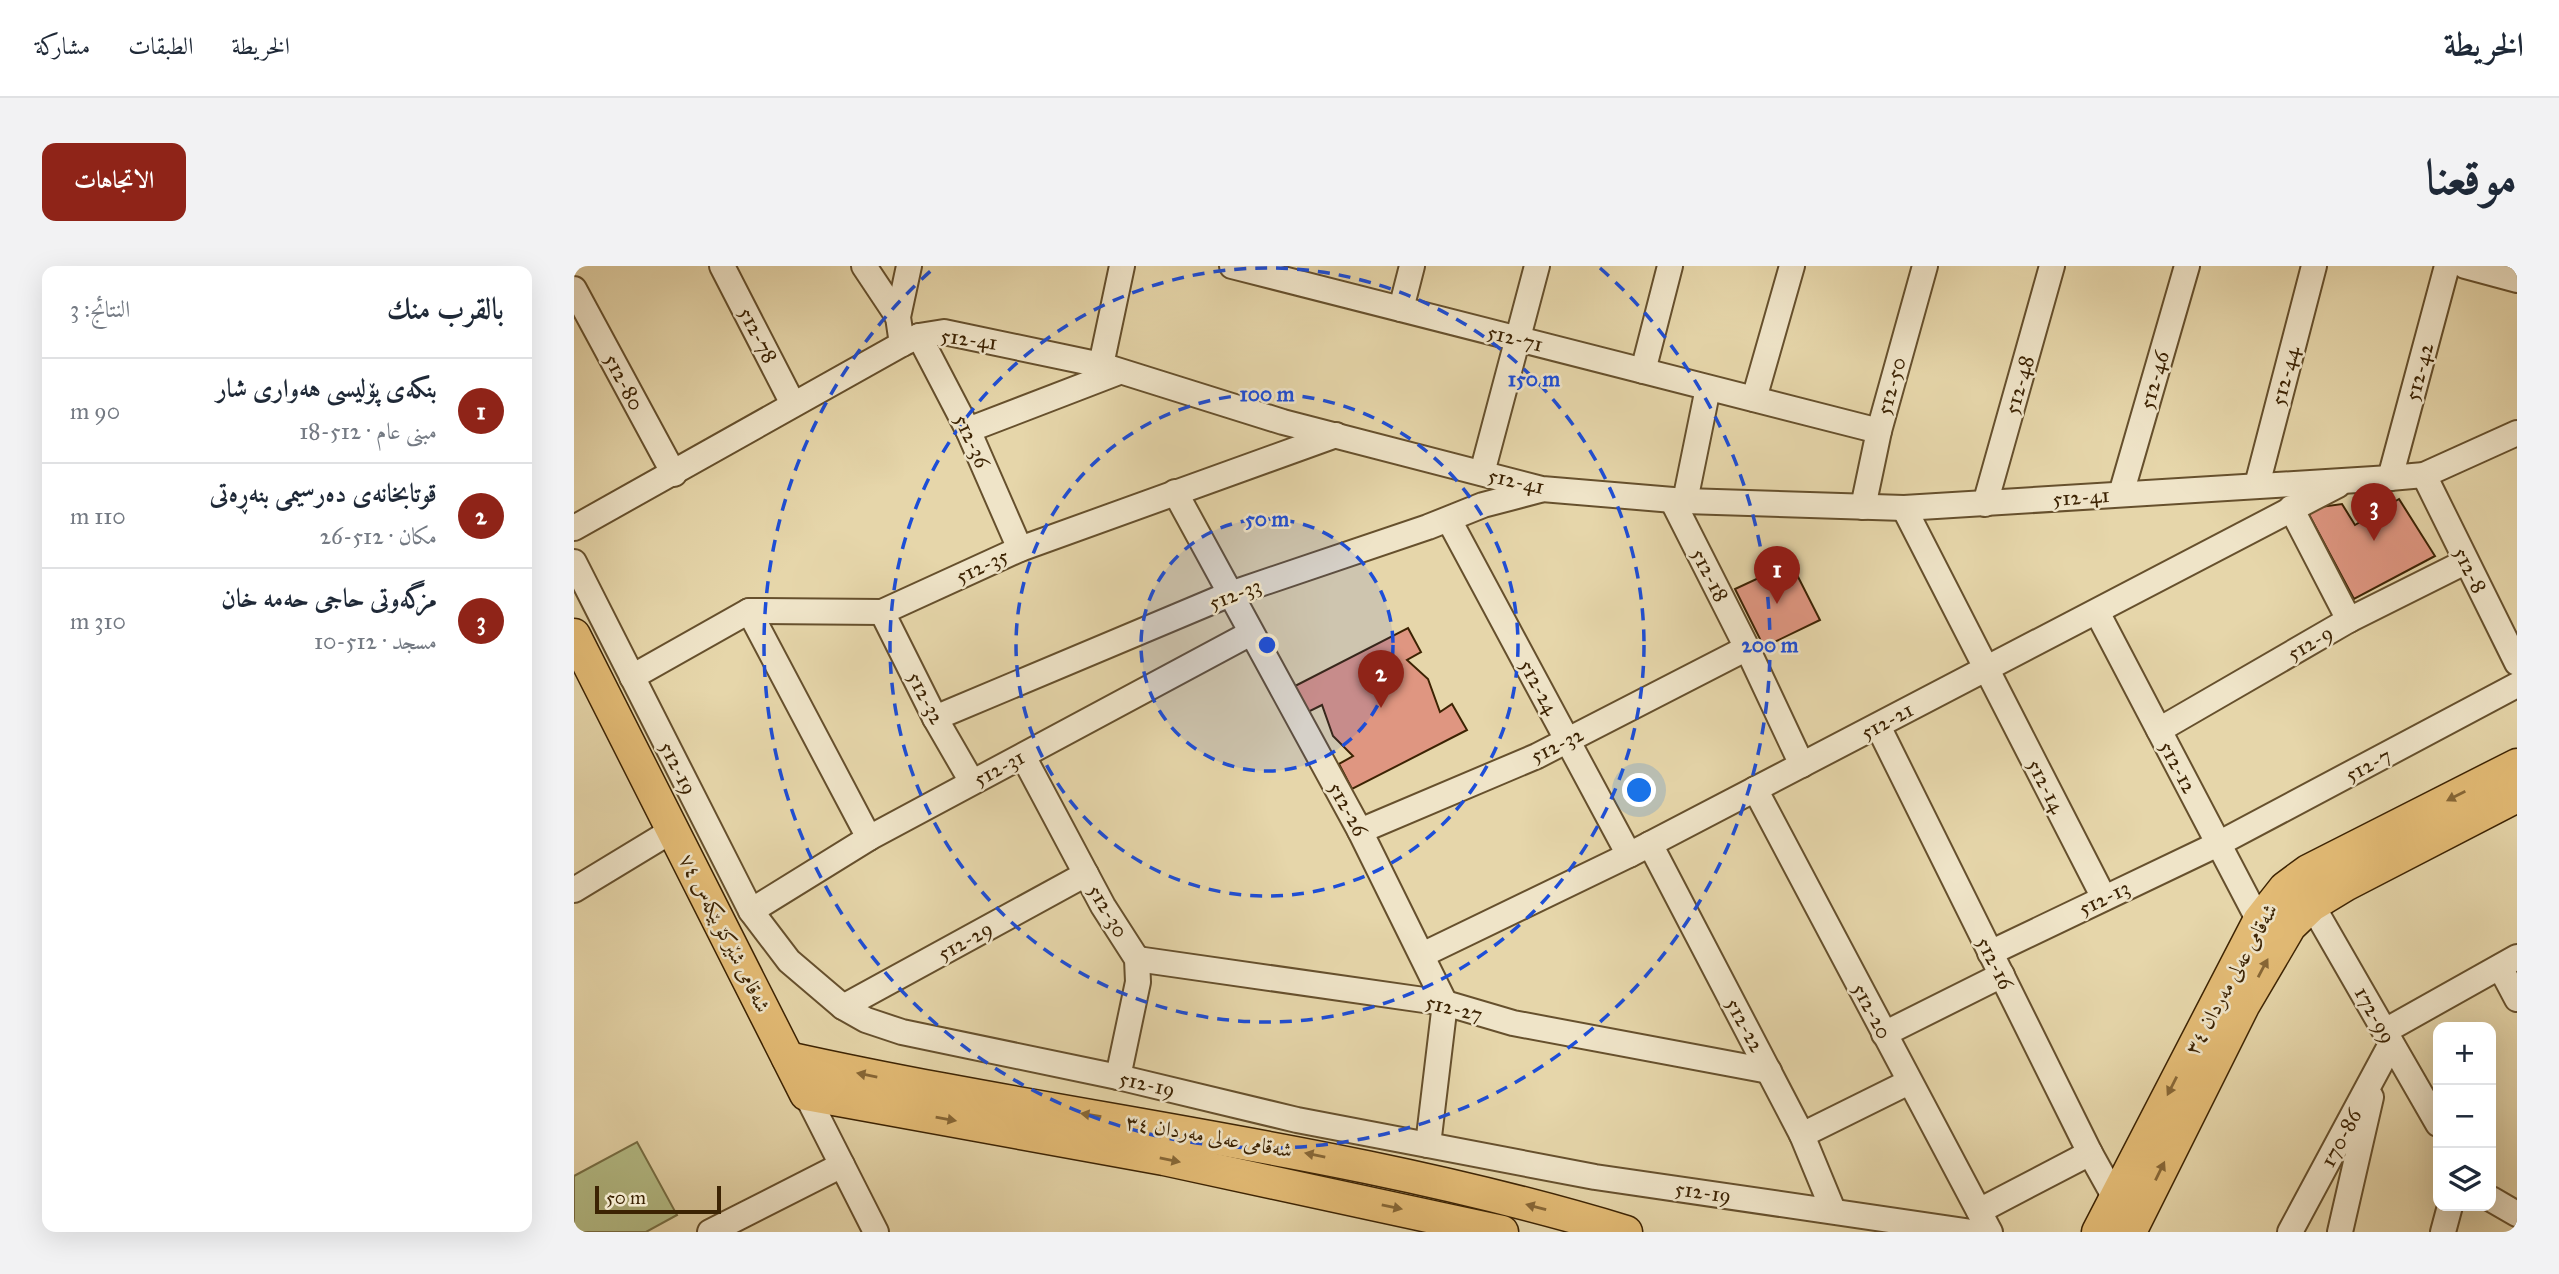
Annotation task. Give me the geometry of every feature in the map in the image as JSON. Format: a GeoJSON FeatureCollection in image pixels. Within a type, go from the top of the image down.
{"type":"FeatureCollection","features":[{"type":"Feature","properties":{"kind":"main road","name":"شەقامی شێرکۆ بێکەس ٧٤"},"geometry":{"type":"LineString","coordinates":[[574,635],[806,1094]]}},
{"type":"Feature","properties":{"kind":"main road","name":"شەقامی عەلی مەردان ٣٤"},"geometry":{"type":"LineString","coordinates":[[2098,1232],[2259,920],[2270,904],[2296,878],[2517,765]]}},
{"type":"Feature","properties":{"kind":"main road","name":"شەقامی عەلی مەردان ٣٤"},"geometry":{"type":"LineString","coordinates":[[2130,1232],[2267,961],[2290,926],[2312,905],[2345,884],[2517,796]]}},
{"type":"Feature","properties":{"kind":"main road","name":"شەقامی عەلی مەردان ٣٤"},"geometry":{"type":"LineString","coordinates":[[788,1058],[1000,1100],[1301,1152],[1432,1180],[1626,1232]]}},
{"type":"Feature","properties":{"kind":"main road","name":"شەقامی عەلی مەردان ٣٤"},"geometry":{"type":"LineString","coordinates":[[806,1094],[1164,1159],[1502,1232]]}},
{"type":"Feature","properties":{"kind":"street","name":"512-78"},"geometry":{"type":"LineString","coordinates":[[722,266],[793,404]]}},
{"type":"Feature","properties":{"kind":"street"},"geometry":{"type":"LineString","coordinates":[[864,266],[898,317]]}},
{"type":"Feature","properties":{"kind":"street"},"geometry":{"type":"LineString","coordinates":[[898,317],[909,266]]}},
{"type":"Feature","properties":{"kind":"street"},"geometry":{"type":"LineString","coordinates":[[968,430],[1110,369],[1122,266]]}},
{"type":"Feature","properties":{"kind":"street","name":"512-71"},"geometry":{"type":"LineString","coordinates":[[1232,266],[1277,272],[1401,309],[1879,431]]}},
{"type":"Feature","properties":{"kind":"street"},"geometry":{"type":"LineString","coordinates":[[1401,309],[1412,266]]}},
{"type":"Feature","properties":{"kind":"street"},"geometry":{"type":"LineString","coordinates":[[1482,473],[1537,266]]}},
{"type":"Feature","properties":{"kind":"street"},"geometry":{"type":"LineString","coordinates":[[1643,371],[1670,266]]}},
{"type":"Feature","properties":{"kind":"street"},"geometry":{"type":"LineString","coordinates":[[1754,400],[1792,266]]}},
{"type":"Feature","properties":{"kind":"street","name":"512-50"},"geometry":{"type":"LineString","coordinates":[[1863,508],[1879,431],[1925,266]]}},
{"type":"Feature","properties":{"kind":"street","name":"512-48"},"geometry":{"type":"LineString","coordinates":[[1985,504],[2052,266]]}},
{"type":"Feature","properties":{"kind":"street","name":"512-46"},"geometry":{"type":"LineString","coordinates":[[2122,494],[2187,266]]}},
{"type":"Feature","properties":{"kind":"street","name":"512-44"},"geometry":{"type":"LineString","coordinates":[[2257,485],[2314,266]]}},
{"type":"Feature","properties":{"kind":"street","name":"512-42"},"geometry":{"type":"LineString","coordinates":[[2390,478],[2447,266]]}},
{"type":"Feature","properties":{"kind":"street"},"geometry":{"type":"LineString","coordinates":[[2465,266],[2490,270],[2517,280]]}},
{"type":"Feature","properties":{"kind":"street","name":"512-80"},"geometry":{"type":"LineString","coordinates":[[574,289],[674,474]]}},
{"type":"Feature","properties":{"kind":"street","name":"512-36"},"geometry":{"type":"LineString","coordinates":[[898,317],[968,430],[1020,549]]}},
{"type":"Feature","properties":{"kind":"street","name":"512-41"},"geometry":{"type":"LineString","coordinates":[[574,528],[911,340],[944,332],[1110,369],[1283,422],[1542,489],[1678,501],[1904,508],[2390,478],[2424,475],[2517,433]]}},
{"type":"Feature","properties":{"kind":"street"},"geometry":{"type":"LineString","coordinates":[[1678,501],[1708,388]]}},
{"type":"Feature","properties":{"kind":"street","name":"512-35"},"geometry":{"type":"LineString","coordinates":[[632,677],[749,611],[882,612],[1020,549],[1336,435]]}},
{"type":"Feature","properties":{"kind":"street","name":"512-8"},"geometry":{"type":"LineString","coordinates":[[2424,475],[2517,663]]}},
{"type":"Feature","properties":{"kind":"street","name":"512-21"},"geometry":{"type":"LineString","coordinates":[[1422,955],[1639,849],[1988,671],[2348,480]]}},
{"type":"Feature","properties":{"kind":"street","name":"512-33"},"geometry":{"type":"LineString","coordinates":[[935,718],[1230,594],[1449,520],[1483,505],[1542,489]]}},
{"type":"Feature","properties":{"kind":"street","name":"512-26"},"geometry":{"type":"LineString","coordinates":[[1175,492],[1360,831],[1445,1003]]}},
{"type":"Feature","properties":{"kind":"street","name":"512-18"},"geometry":{"type":"LineString","coordinates":[[1678,501],[1802,765]]}},
{"type":"Feature","properties":{"kind":"street","name":"512-14"},"geometry":{"type":"LineString","coordinates":[[1904,508],[2104,898]]}},
{"type":"Feature","properties":{"kind":"street"},"geometry":{"type":"LineString","coordinates":[[2291,508],[2349,620]]}},
{"type":"Feature","properties":{"kind":"street","name":"512-24"},"geometry":{"type":"LineString","coordinates":[[1449,520],[1568,740],[1639,849]]}},
{"type":"Feature","properties":{"kind":"street","name":"512-19"},"geometry":{"type":"LineString","coordinates":[[574,562],[751,911],[789,961],[843,1007],[866,1020],[902,1032],[1118,1077],[1297,1121],[1595,1177],[1833,1210],[1980,1225]]}},
{"type":"Feature","properties":{"kind":"street","name":"512-9"},"geometry":{"type":"LineString","coordinates":[[2159,730],[2349,620],[2465,562]]}},
{"type":"Feature","properties":{"kind":"street"},"geometry":{"type":"LineString","coordinates":[[749,611],[869,838]]}},
{"type":"Feature","properties":{"kind":"street","name":"512-32"},"geometry":{"type":"LineString","coordinates":[[882,612],[935,718],[972,782]]}},
{"type":"Feature","properties":{"kind":"street","name":"512-12"},"geometry":{"type":"LineString","coordinates":[[2097,612],[2259,920]]}},
{"type":"Feature","properties":{"kind":"street","name":"512-31"},"geometry":{"type":"LineString","coordinates":[[751,911],[869,838],[1251,633]]}},
{"type":"Feature","properties":{"kind":"street","name":"512-32"},"geometry":{"type":"LineString","coordinates":[[1360,831],[1568,740],[1748,648]]}},
{"type":"Feature","properties":{"kind":"street","name":"512-7"},"geometry":{"type":"LineString","coordinates":[[2218,844],[2517,685]]}},
{"type":"Feature","properties":{"kind":"street","name":"512-16"},"geometry":{"type":"LineString","coordinates":[[1878,726],[2090,1153],[2115,1198]]}},
{"type":"Feature","properties":{"kind":"street","name":"512-30"},"geometry":{"type":"LineString","coordinates":[[1023,756],[1086,874],[1137,958],[1138,982],[1118,1077]]}},
{"type":"Feature","properties":{"kind":"street","name":"512-20"},"geometry":{"type":"LineString","coordinates":[[1755,789],[1909,1082],[1980,1225]]}},
{"type":"Feature","properties":{"kind":"street"},"geometry":{"type":"LineString","coordinates":[[574,890],[673,830]]}},
{"type":"Feature","properties":{"kind":"street","name":"512-13"},"geometry":{"type":"LineString","coordinates":[[1884,1034],[2104,898],[2218,844]]}},
{"type":"Feature","properties":{"kind":"street","name":"512-22"},"geometry":{"type":"LineString","coordinates":[[1639,849],[1769,1072],[1802,1135],[1833,1210]]}},
{"type":"Feature","properties":{"kind":"street","name":"512-29"},"geometry":{"type":"LineString","coordinates":[[843,1007],[1086,874]]}},
{"type":"Feature","properties":{"kind":"street","name":"172-99"},"geometry":{"type":"LineString","coordinates":[[2312,905],[2433,1115]]}},
{"type":"Feature","properties":{"kind":"street","name":"512-27"},"geometry":{"type":"LineString","coordinates":[[1137,958],[1445,1003],[1513,1023],[1769,1072]]}},
{"type":"Feature","properties":{"kind":"street"},"geometry":{"type":"LineString","coordinates":[[2388,1037],[2508,962],[2517,999]]}},
{"type":"Feature","properties":{"kind":"street"},"geometry":{"type":"LineString","coordinates":[[1428,1145],[1445,1003]]}},
{"type":"Feature","properties":{"kind":"street","name":"170-86"},"geometry":{"type":"LineString","coordinates":[[2290,1232],[2312,1195],[2348,1121],[2376,1075],[2388,1037]]}},
{"type":"Feature","properties":{"kind":"street"},"geometry":{"type":"LineString","coordinates":[[2340,1232],[2376,1075]]}},
{"type":"Feature","properties":{"kind":"street"},"geometry":{"type":"LineString","coordinates":[[1802,1135],[1909,1082]]}},
{"type":"Feature","properties":{"kind":"street","name":"شەقامی شێرکۆ بێکەس ٧٤"},"geometry":{"type":"LineString","coordinates":[[806,1094],[876,1232]]}},
{"type":"Feature","properties":{"kind":"street"},"geometry":{"type":"LineString","coordinates":[[1980,1225],[2090,1153]]}},
{"type":"Feature","properties":{"kind":"street"},"geometry":{"type":"LineString","coordinates":[[710,1232],[842,1165]]}},
{"type":"Feature","properties":{"kind":"street"},"geometry":{"type":"LineString","coordinates":[[2312,1195],[2346,1205]]}},
{"type":"Feature","properties":{"kind":"street"},"geometry":{"type":"LineString","coordinates":[[2496,1202],[2517,1214]]}},
{"type":"Feature","properties":{"kind":"street"},"geometry":{"type":"LineString","coordinates":[[2443,1232],[2449,1211]]}},
{"type":"Feature","properties":{"kind":"green space"},"geometry":{"type":"Polygon","coordinates":[[[637,1142],[677,1215],[646,1232],[574,1232],[574,1176],[637,1142]]]}},
{"type":"Feature","properties":{"kind":"building"},"geometry":{"type":"Polygon","coordinates":[[[2399,499],[2435,556],[2354,599],[2306,509],[2342,504],[2355,525],[2399,499]]]}},
{"type":"Feature","properties":{"kind":"building"},"geometry":{"type":"Polygon","coordinates":[[[1791,563],[1820,620],[1764,647],[1735,589],[1791,563]]]}},
{"type":"Feature","properties":{"kind":"building"},"geometry":{"type":"Polygon","coordinates":[[[1408,628],[1421,652],[1407,660],[1428,679],[1440,712],[1452,704],[1467,730],[1352,789],[1339,764],[1353,756],[1333,736],[1322,705],[1308,712],[1295,686],[1408,628]]]}},
{"type":"Feature","properties":{"kind":"place","name":"مزگەوتی حاجی حەمە خان"},"geometry":{"type":"Point","coordinates":[2374,541]}},
{"type":"Feature","properties":{"kind":"place","name":"بنکەی پۆلیسی هەواری شار"},"geometry":{"type":"Point","coordinates":[1777,604]}},
{"type":"Feature","properties":{"kind":"place","name":"قوتابخانەی دەرسیمی بنەڕەتی"},"geometry":{"type":"Point","coordinates":[1381,708]}}]}
